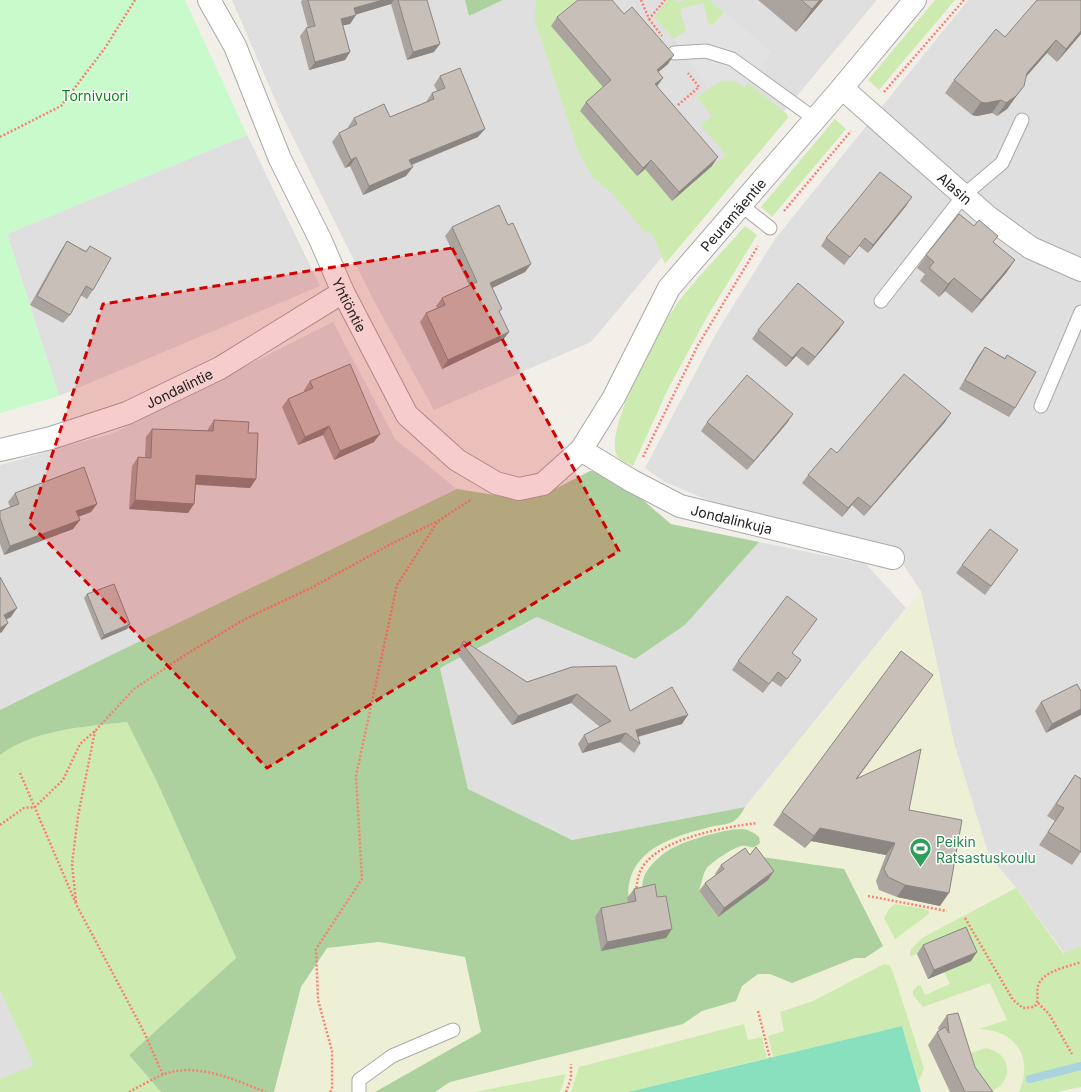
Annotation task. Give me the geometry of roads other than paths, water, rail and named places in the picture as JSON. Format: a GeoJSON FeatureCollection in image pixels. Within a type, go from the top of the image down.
{"type":"FeatureCollection","features":[{"type":"Feature","properties":{"kind":"street","name":"Yhtiöntie"},"geometry":{"type":"LineString","coordinates":[[209,0],[235,46],[280,159],[320,239],[344,292],[407,415],[457,460],[496,483],[518,489],[543,484],[581,450]]}},
{"type":"Feature","properties":{"kind":"street","name":"Peuramäentie"},"geometry":{"type":"LineString","coordinates":[[581,450],[614,397],[669,288],[842,88],[915,0]]}},
{"type":"Feature","properties":{"kind":"street","name":"Alasin"},"geometry":{"type":"LineString","coordinates":[[842,88],[988,217],[1031,248],[1081,270]]}},
{"type":"Feature","properties":{"kind":"street","name":"Jondalintie"},"geometry":{"type":"LineString","coordinates":[[0,450],[51,438],[126,413],[220,368],[344,292]]}},
{"type":"Feature","properties":{"kind":"street","name":"Jondalinkuja"},"geometry":{"type":"LineString","coordinates":[[581,450],[632,481],[680,506],[893,558]]}},
{"type":"Feature","properties":{"kind":"lane"},"geometry":{"type":"LineString","coordinates":[[674,53],[706,51],[732,59],[815,119]]}},
{"type":"Feature","properties":{"kind":"lane"},"geometry":{"type":"LineString","coordinates":[[881,300],[964,195],[1002,163],[1022,120]]}},
{"type":"Feature","properties":{"kind":"lane"},"geometry":{"type":"LineString","coordinates":[[741,205],[770,228]]}},
{"type":"Feature","properties":{"kind":"lane"},"geometry":{"type":"LineString","coordinates":[[1041,406],[1081,312]]}},
{"type":"Feature","properties":{"kind":"lane"},"geometry":{"type":"LineString","coordinates":[[359,1092],[359,1080],[392,1056],[453,1030]]}},
{"type":"Feature","properties":{"kind":"waterway"},"geometry":{"type":"LineString","coordinates":[[1030,1079],[1081,1066]]}},
{"type":"Feature","properties":{"kind":"place","name":"Peikin Ratsastuskoulu"},"geometry":{"type":"Point","coordinates":[921,868]}},
{"type":"Feature","properties":{"kind":"park label","name":"Tornivuori"},"geometry":{"type":"Point","coordinates":[95,95]}}]}
